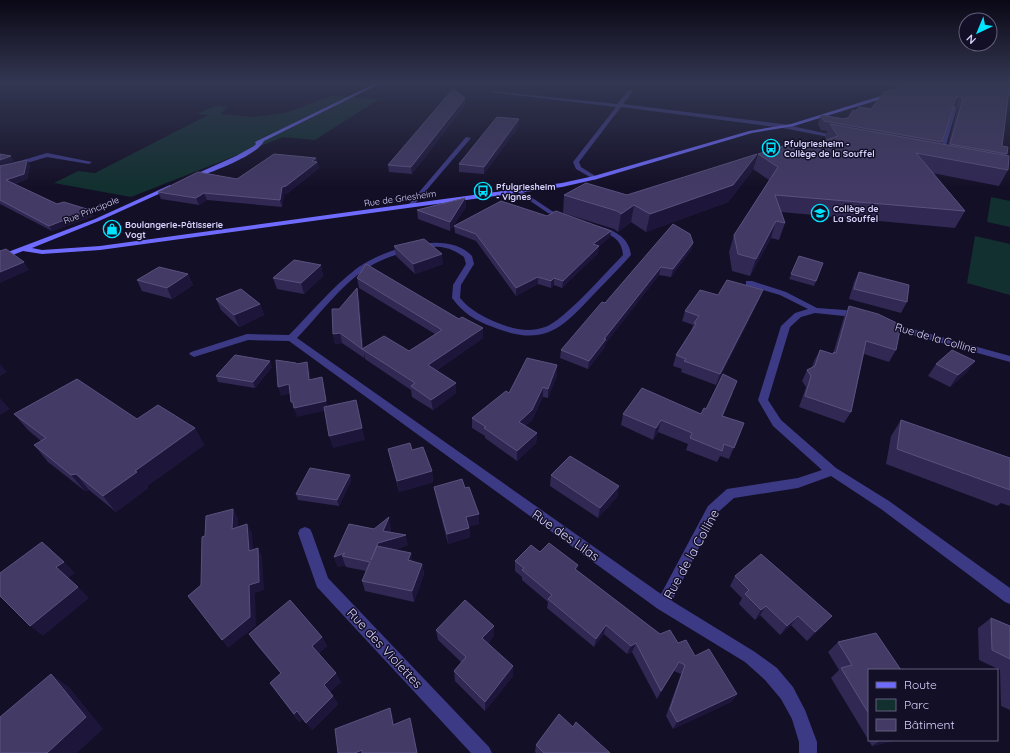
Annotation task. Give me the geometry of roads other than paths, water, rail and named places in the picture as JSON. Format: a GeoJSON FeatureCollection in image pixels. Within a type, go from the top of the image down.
{"type":"FeatureCollection","features":[{"type":"Feature","properties":{"kind":"street"},"geometry":{"type":"LineString","coordinates":[[182,181],[246,152],[262,142],[309,118]]}},
{"type":"Feature","properties":{"kind":"street"},"geometry":{"type":"LineString","coordinates":[[596,178],[578,168],[576,162],[610,118]]}},
{"type":"Feature","properties":{"kind":"street"},"geometry":{"type":"LineString","coordinates":[[719,118],[783,126],[848,139]]}},
{"type":"Feature","properties":{"kind":"street","name":"Rue de Griesheim"},"geometry":{"type":"LineString","coordinates":[[22,249],[42,252],[100,248],[562,185],[596,178],[775,127],[792,125],[815,118]]}},
{"type":"Feature","properties":{"kind":"street"},"geometry":{"type":"LineString","coordinates":[[940,156],[952,118]]}},
{"type":"Feature","properties":{"kind":"street"},"geometry":{"type":"LineString","coordinates":[[410,206],[468,138]]}},
{"type":"Feature","properties":{"kind":"street"},"geometry":{"type":"LineString","coordinates":[[242,148],[262,142]]}},
{"type":"Feature","properties":{"kind":"street"},"geometry":{"type":"LineString","coordinates":[[933,154],[948,157]]}},
{"type":"Feature","properties":{"kind":"street"},"geometry":{"type":"LineString","coordinates":[[0,169],[47,155],[90,162]]}},
{"type":"Feature","properties":{"kind":"street"},"geometry":{"type":"LineString","coordinates":[[189,178],[208,164],[218,159]]}},
{"type":"Feature","properties":{"kind":"street","name":"Rue Principale"},"geometry":{"type":"LineString","coordinates":[[0,258],[97,220],[175,185]]}},
{"type":"Feature","properties":{"kind":"street"},"geometry":{"type":"LineString","coordinates":[[519,191],[550,212],[577,221]]}},
{"type":"Feature","properties":{"kind":"street"},"geometry":{"type":"LineString","coordinates":[[194,354],[247,337],[292,338],[358,270],[377,260],[419,247],[440,244],[457,248],[468,256],[470,264],[458,285],[456,298],[466,310],[490,323],[510,331],[534,333],[550,329],[564,320],[627,255],[628,248],[626,243],[620,238],[610,232],[590,225]]}},
{"type":"Feature","properties":{"kind":"street","name":"Rue de la Colline"},"geometry":{"type":"LineString","coordinates":[[749,283],[785,293],[800,300],[815,310]]}},
{"type":"Feature","properties":{"kind":"street","name":"Rue de la Colline"},"geometry":{"type":"LineString","coordinates":[[1008,592],[885,505],[832,470],[777,423],[763,400],[786,326],[798,315],[815,310],[845,313],[1010,360]]}},
{"type":"Feature","properties":{"kind":"street","name":"Rue des Lilas"},"geometry":{"type":"LineString","coordinates":[[292,338],[663,604],[750,657],[771,674],[787,693],[799,716],[808,742],[808,753]]}},
{"type":"Feature","properties":{"kind":"street","name":"Rue de la Colline"},"geometry":{"type":"LineString","coordinates":[[663,604],[712,510],[731,493],[798,483],[832,470]]}},
{"type":"Feature","properties":{"kind":"street","name":"Rue des Violettes"},"geometry":{"type":"LineString","coordinates":[[305,533],[322,582],[483,753]]}},
{"type":"Feature","properties":{"kind":"place","name":"Pfulgriesheim - Collège de la Souffel"},"geometry":{"type":"Point","coordinates":[771,148]}},
{"type":"Feature","properties":{"kind":"place","name":"Pfulgriesheim - Vignes"},"geometry":{"type":"Point","coordinates":[483,191]}},
{"type":"Feature","properties":{"kind":"place","name":"Collège de La Souffel"},"geometry":{"type":"Point","coordinates":[820,213]}},
{"type":"Feature","properties":{"kind":"place","name":"Boulangerie-Pâtisserie Vogt"},"geometry":{"type":"Point","coordinates":[112,229]}}]}
